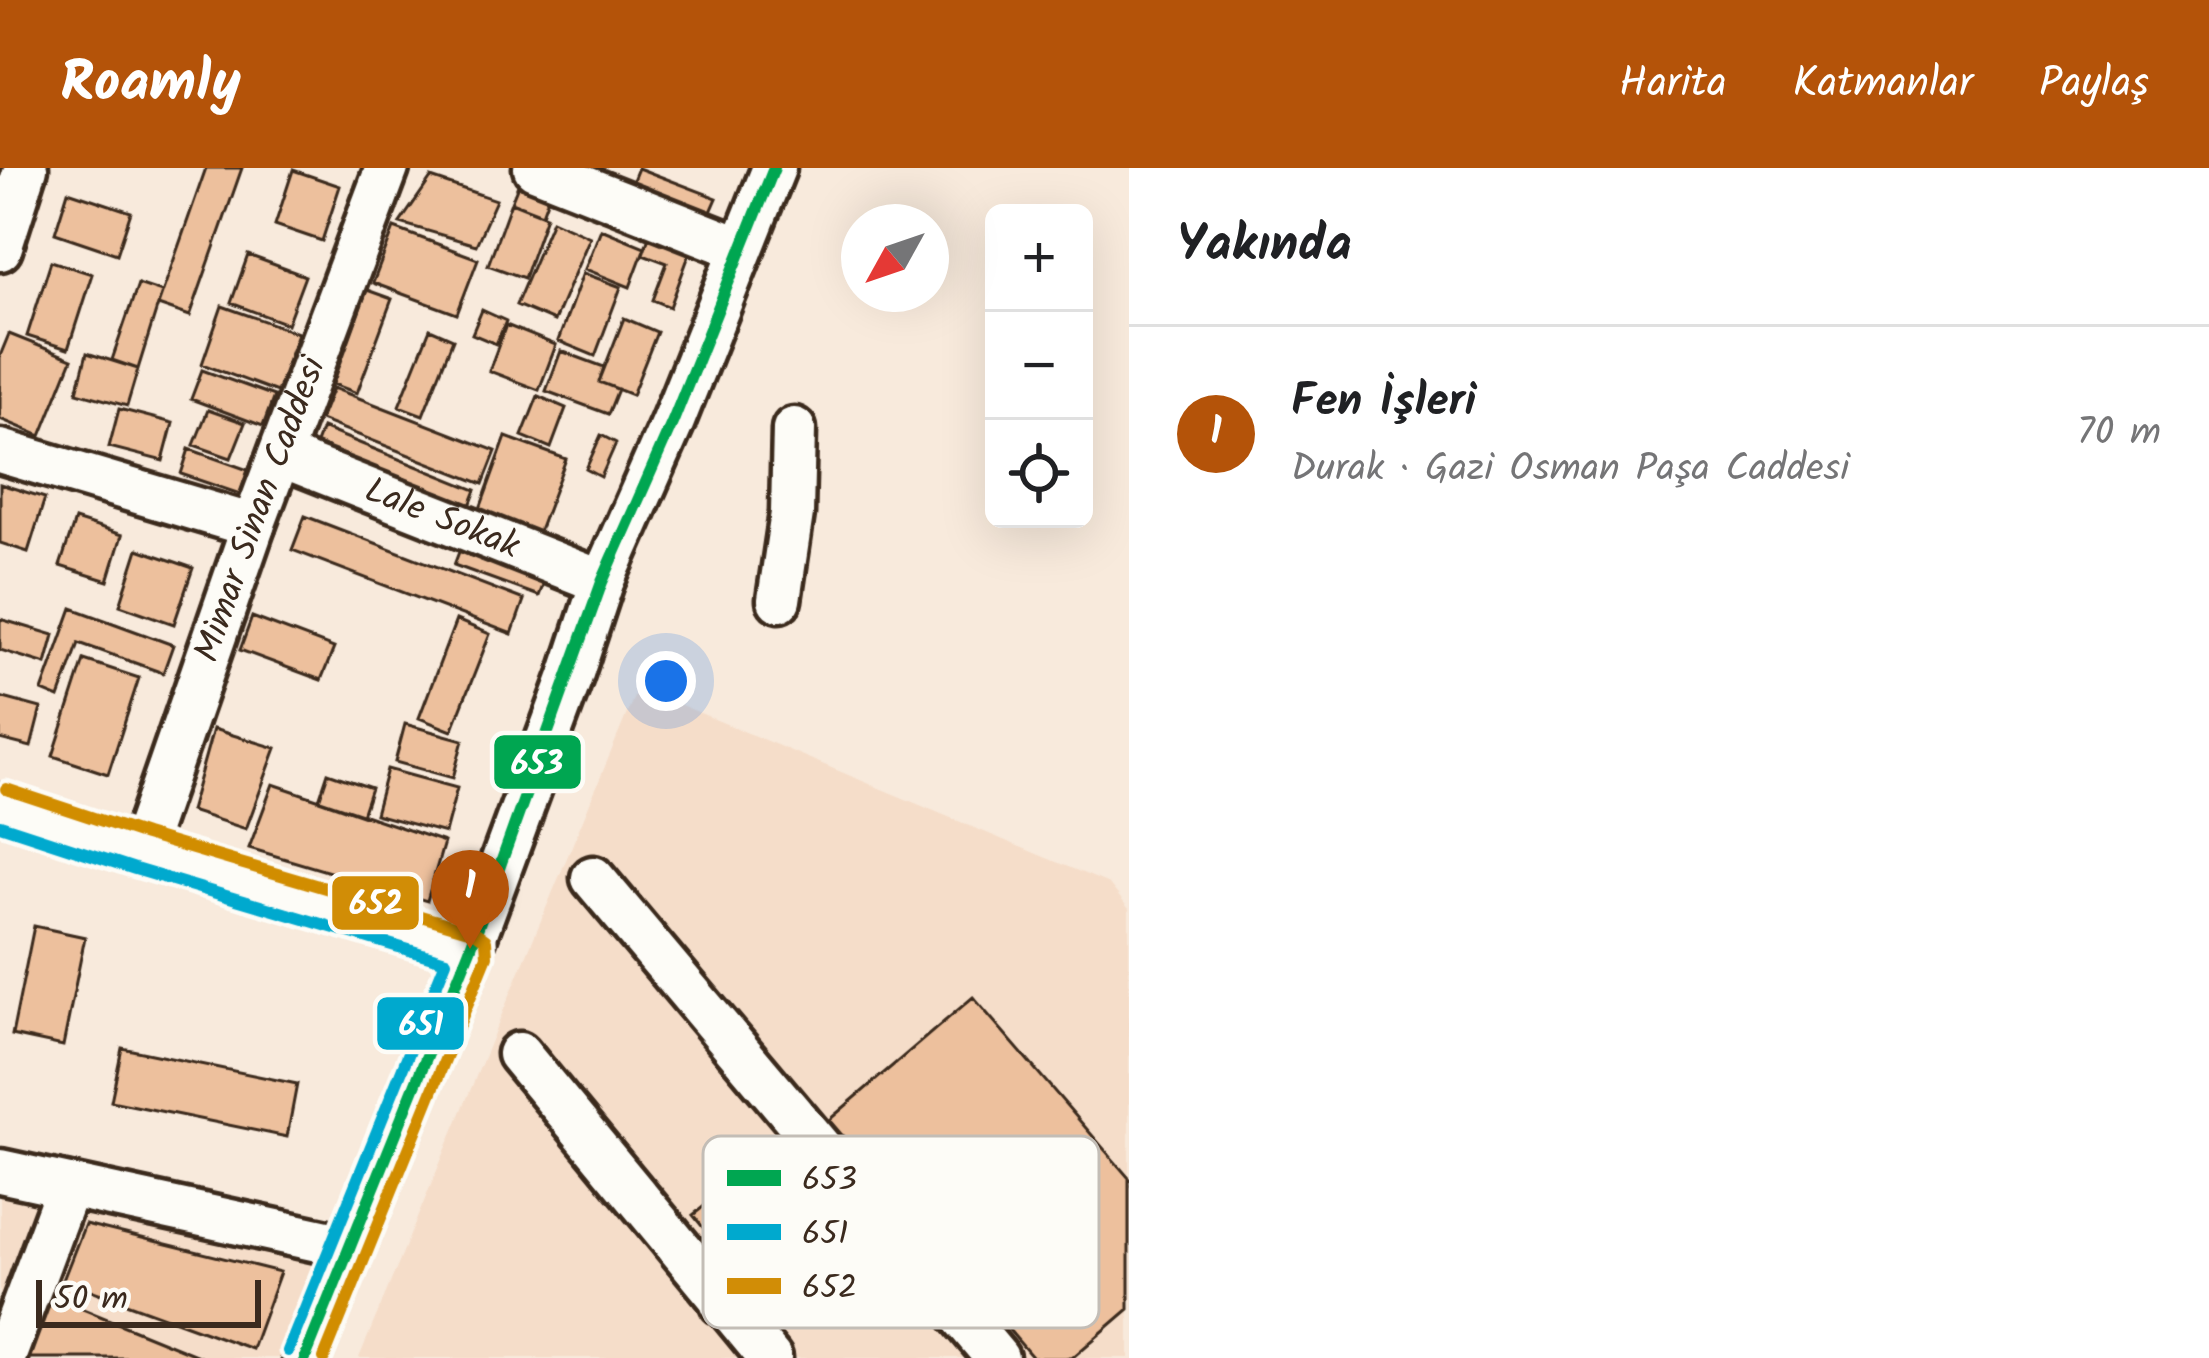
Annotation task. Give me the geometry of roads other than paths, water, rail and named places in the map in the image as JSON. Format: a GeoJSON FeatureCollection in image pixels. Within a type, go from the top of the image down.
{"type":"FeatureCollection","features":[{"type":"Feature","properties":{"kind":"street"},"geometry":{"type":"LineString","coordinates":[[0,249],[26,168]]}},
{"type":"Feature","properties":{"kind":"street","name":"Mimar Sinan Caddesi"},"geometry":{"type":"LineString","coordinates":[[140,852],[386,168]]}},
{"type":"Feature","properties":{"kind":"street"},"geometry":{"type":"LineString","coordinates":[[535,168],[741,249]]}},
{"type":"Feature","properties":{"kind":"street"},"geometry":{"type":"LineString","coordinates":[[305,1358],[470,949],[602,582],[673,422],[774,168]]}},
{"type":"Feature","properties":{"kind":"street"},"geometry":{"type":"LineString","coordinates":[[779,600],[792,513],[794,429]]}},
{"type":"Feature","properties":{"kind":"street"},"geometry":{"type":"LineString","coordinates":[[0,451],[254,526]]}},
{"type":"Feature","properties":{"kind":"street","name":"Lale Sokak"},"geometry":{"type":"LineString","coordinates":[[280,455],[602,582]]}},
{"type":"Feature","properties":{"kind":"street"},"geometry":{"type":"LineString","coordinates":[[0,806],[470,949]]}},
{"type":"Feature","properties":{"kind":"street"},"geometry":{"type":"LineString","coordinates":[[593,878],[807,1136]]}},
{"type":"Feature","properties":{"kind":"street"},"geometry":{"type":"LineString","coordinates":[[518,1054],[703,1280]]}},
{"type":"Feature","properties":{"kind":"street"},"geometry":{"type":"LineString","coordinates":[[0,1172],[350,1246]]}},
{"type":"Feature","properties":{"kind":"street"},"geometry":{"type":"LineString","coordinates":[[4,1358],[68,1186]]}},
{"type":"Feature","properties":{"kind":"street"},"geometry":{"type":"LineString","coordinates":[[744,1328],[770,1358]]}},
{"type":"Feature","properties":{"kind":"street"},"geometry":{"type":"LineString","coordinates":[[971,1328],[997,1358]]}},
{"type":"Feature","properties":{"kind":"place","name":"Fen İşleri"},"geometry":{"type":"Point","coordinates":[470,949]}}]}
